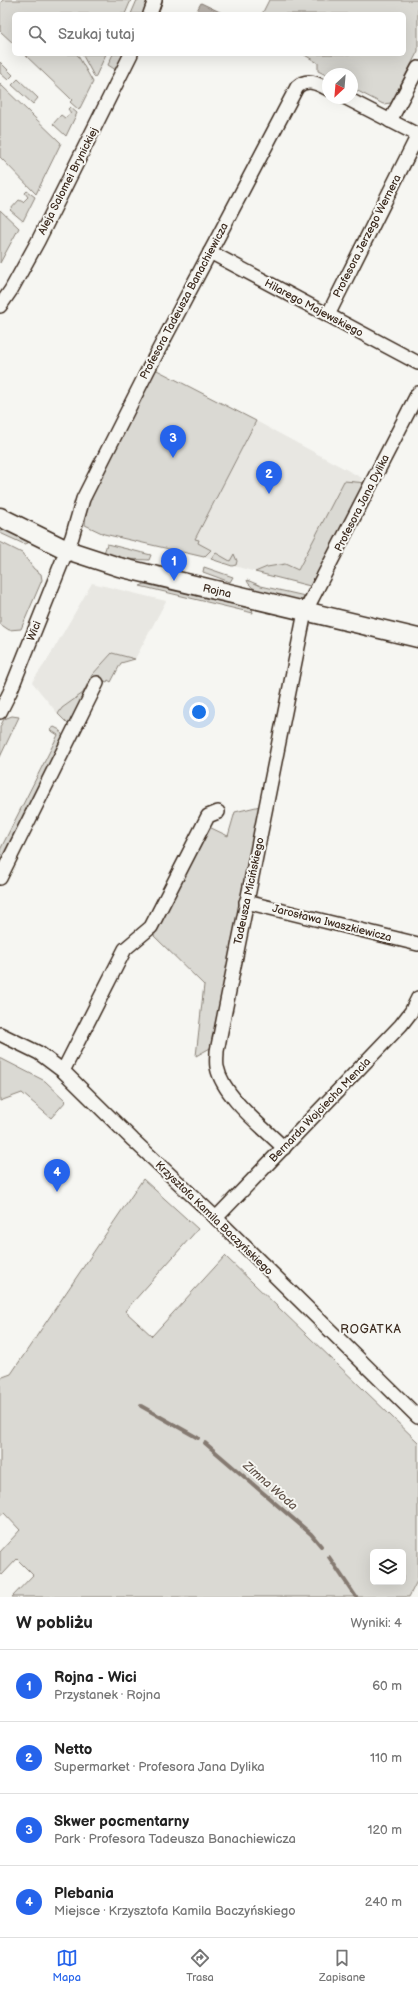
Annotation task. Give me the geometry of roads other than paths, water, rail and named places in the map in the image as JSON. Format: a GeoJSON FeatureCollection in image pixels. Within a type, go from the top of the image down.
{"type":"FeatureCollection","features":[{"type":"Feature","properties":{"kind":"street"},"geometry":{"type":"LineString","coordinates":[[151,12],[155,0]]}},
{"type":"Feature","properties":{"kind":"street","name":"Aleja Salomei Brynickiej"},"geometry":{"type":"LineString","coordinates":[[0,306],[11,290],[38,241],[130,56]]}},
{"type":"Feature","properties":{"kind":"street"},"geometry":{"type":"LineString","coordinates":[[390,121],[418,68]]}},
{"type":"Feature","properties":{"kind":"street","name":"Profesora Tadeusza Banachiewicza"},"geometry":{"type":"LineString","coordinates":[[67,550],[83,499],[120,423],[297,87],[302,83],[307,82],[314,82],[322,85]]}},
{"type":"Feature","properties":{"kind":"street"},"geometry":{"type":"LineString","coordinates":[[357,104],[418,135]]}},
{"type":"Feature","properties":{"kind":"street","name":"Profesora Jerzego Wernera"},"geometry":{"type":"LineString","coordinates":[[328,315],[418,135]]}},
{"type":"Feature","properties":{"kind":"street","name":"Hilarego Majewskiego"},"geometry":{"type":"LineString","coordinates":[[210,252],[418,363]]}},
{"type":"Feature","properties":{"kind":"street","name":"Profesora Jana Dylika"},"geometry":{"type":"LineString","coordinates":[[304,612],[418,393]]}},
{"type":"Feature","properties":{"kind":"street","name":"Rojna"},"geometry":{"type":"LineString","coordinates":[[0,517],[67,550],[97,561],[304,612],[418,638]]}},
{"type":"Feature","properties":{"kind":"street","name":"Wici"},"geometry":{"type":"LineString","coordinates":[[0,712],[5,689],[67,550]]}},
{"type":"Feature","properties":{"kind":"street","name":"Tadeusza Micińskiego"},"geometry":{"type":"LineString","coordinates":[[284,1148],[242,1107],[229,1092],[221,1079],[217,1066],[217,1051],[246,902],[268,802],[304,612]]}},
{"type":"Feature","properties":{"kind":"street"},"geometry":{"type":"LineString","coordinates":[[0,878],[97,683]]}},
{"type":"Feature","properties":{"kind":"street"},"geometry":{"type":"LineString","coordinates":[[63,1071],[125,950],[151,927],[208,816],[218,812]]}},
{"type":"Feature","properties":{"kind":"street","name":"Jarosława Iwaszkiewicza"},"geometry":{"type":"LineString","coordinates":[[246,902],[418,944]]}},
{"type":"Feature","properties":{"kind":"street","name":"Bernarda Wojciecha Mencla"},"geometry":{"type":"LineString","coordinates":[[216,1218],[401,1025],[411,1012],[418,998]]}},
{"type":"Feature","properties":{"kind":"street","name":"Krzysztofa Kamila Baczyńskiego"},"geometry":{"type":"LineString","coordinates":[[0,1034],[39,1053],[63,1071],[133,1140],[216,1218],[418,1417]]}},
{"type":"Feature","properties":{"kind":"waterway","name":"Zimna Woda"},"geometry":{"type":"LineString","coordinates":[[141,1406],[198,1438]]}},
{"type":"Feature","properties":{"kind":"waterway","name":"Zimna Woda"},"geometry":{"type":"LineString","coordinates":[[205,1443],[311,1534],[321,1546]]}},
{"type":"Feature","properties":{"kind":"waterway","name":"Zimna Woda"},"geometry":{"type":"LineString","coordinates":[[329,1557],[356,1597]]}},
{"type":"Feature","properties":{"kind":"place","name":"Skwer pocmentarny"},"geometry":{"type":"Point","coordinates":[173,458]}},
{"type":"Feature","properties":{"kind":"place","name":"Netto"},"geometry":{"type":"Point","coordinates":[269,494]}},
{"type":"Feature","properties":{"kind":"place","name":"Rojna - Wici"},"geometry":{"type":"Point","coordinates":[174,581]}},
{"type":"Feature","properties":{"kind":"place","name":"Plebania"},"geometry":{"type":"Point","coordinates":[57,1192]}},
{"type":"Feature","properties":{"kind":"district","name":"ROGATKA"},"geometry":{"type":"Point","coordinates":[371,1329]}}]}
